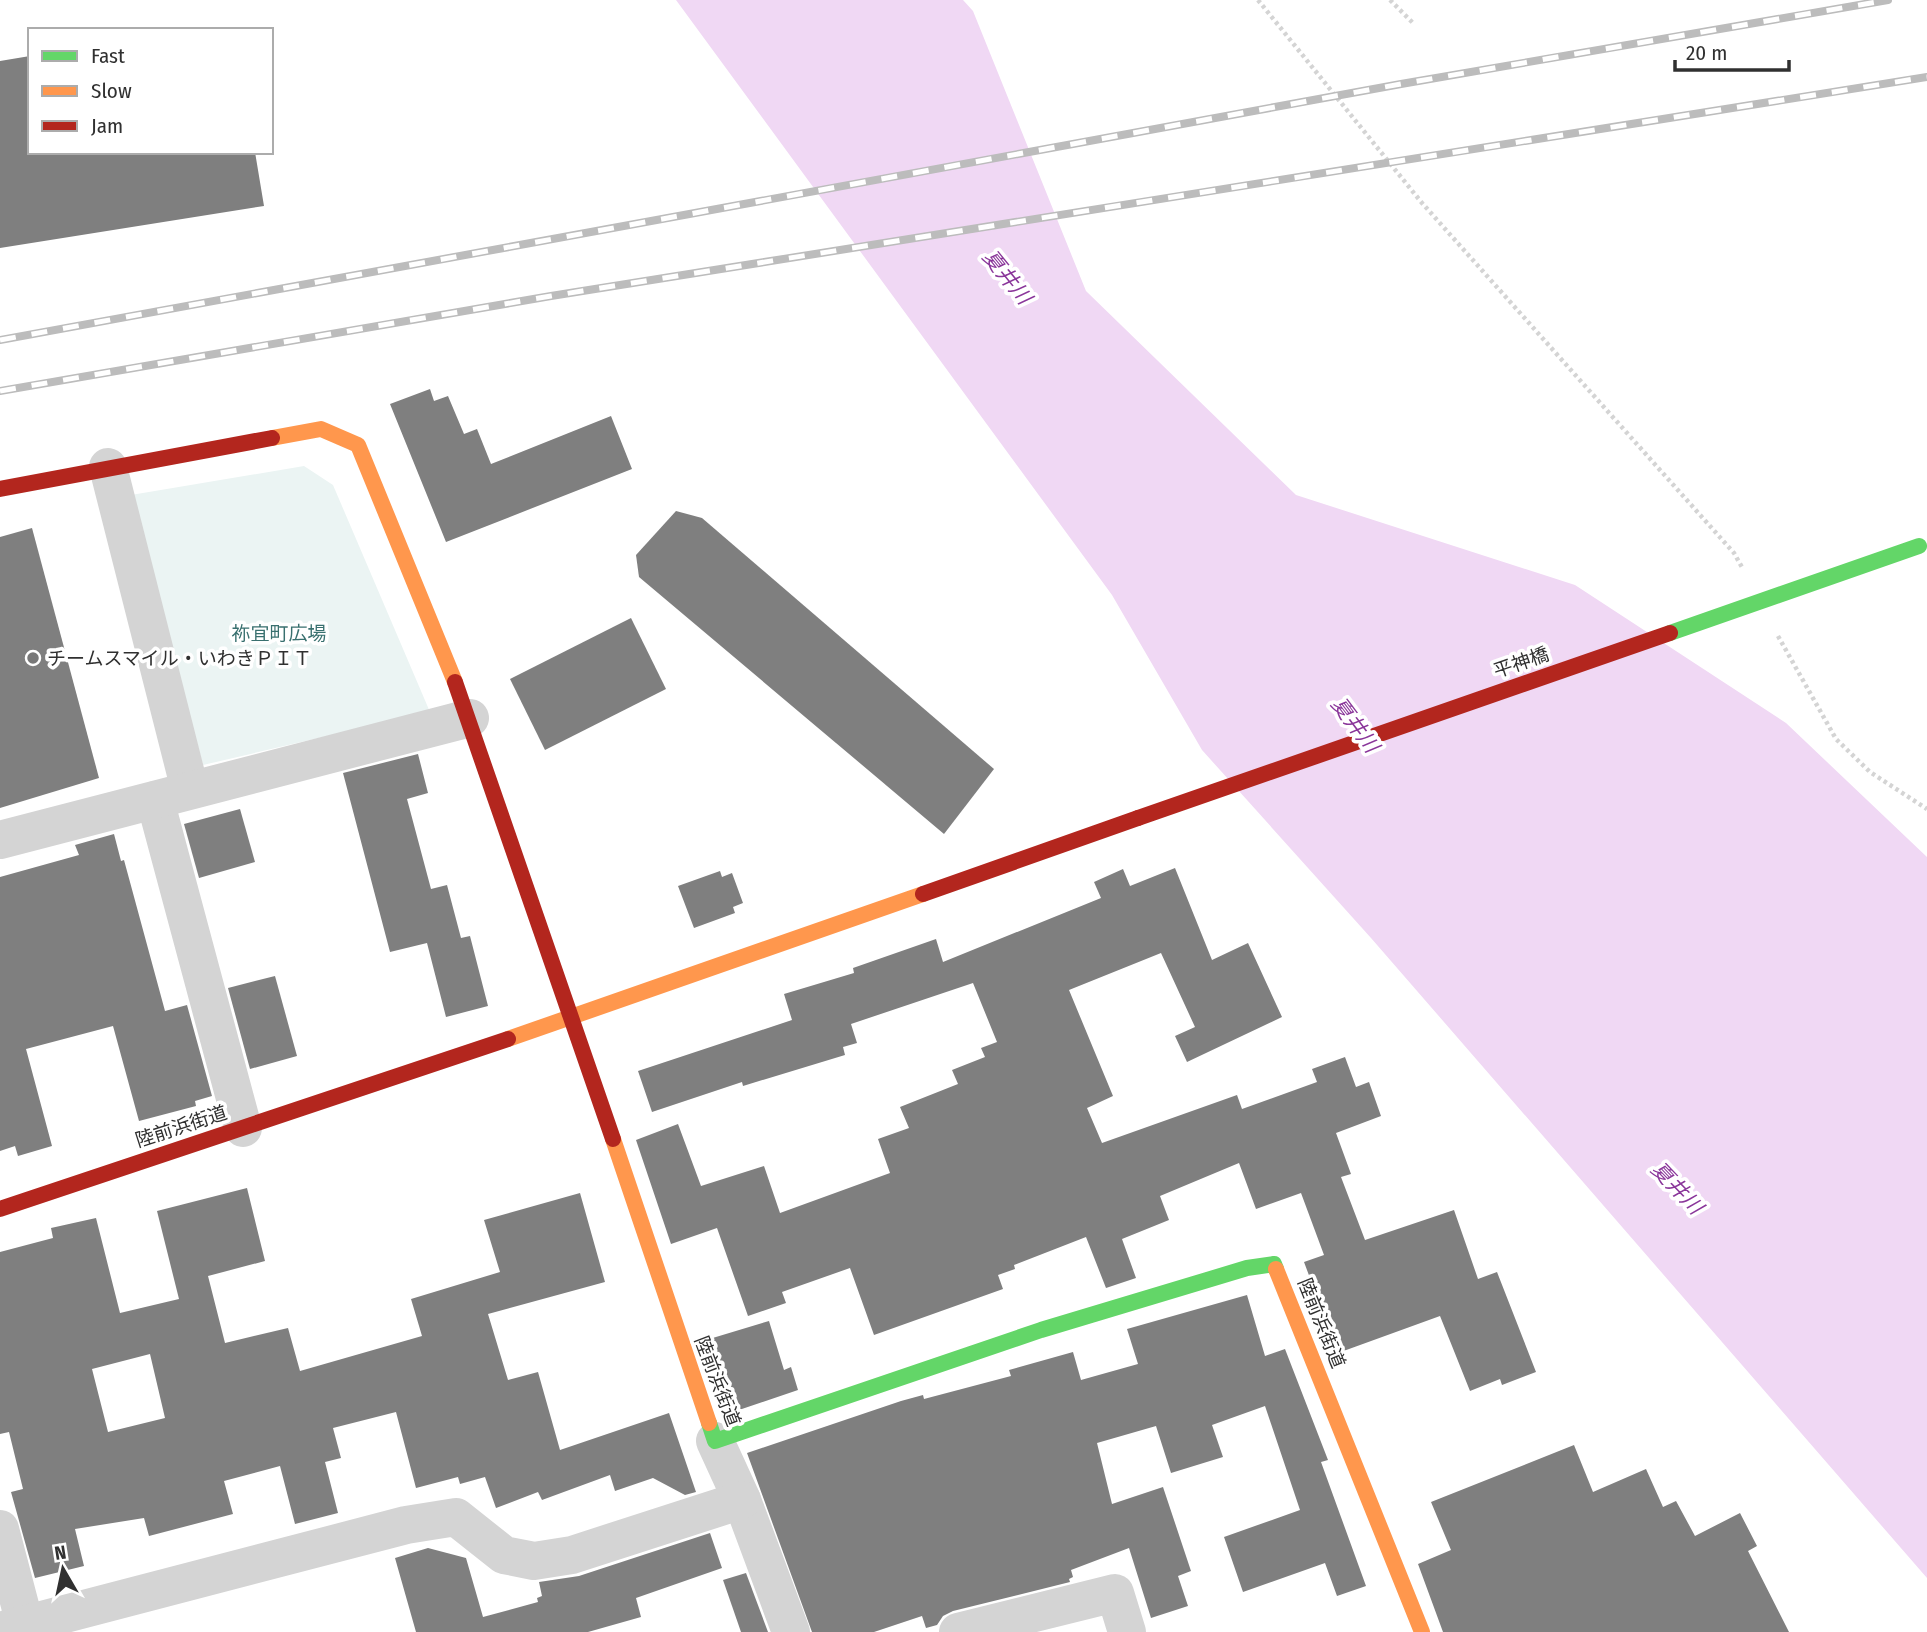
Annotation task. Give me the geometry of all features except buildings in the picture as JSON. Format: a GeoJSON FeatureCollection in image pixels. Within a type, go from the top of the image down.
{"type":"FeatureCollection","features":[{"type":"Feature","properties":{"kind":"street"},"geometry":{"type":"LineString","coordinates":[[0,489],[321,429],[358,445],[470,718],[572,1018]]}},
{"type":"Feature","properties":{"kind":"street"},"geometry":{"type":"LineString","coordinates":[[108,467],[172,795],[243,1128]]}},
{"type":"Feature","properties":{"kind":"street","name":"平神橋"},"geometry":{"type":"LineString","coordinates":[[572,1018],[1923,545]]}},
{"type":"Feature","properties":{"kind":"street"},"geometry":{"type":"LineString","coordinates":[[0,840],[470,718]]}},
{"type":"Feature","properties":{"kind":"street","name":"陸前浜街道"},"geometry":{"type":"LineString","coordinates":[[0,1209],[572,1018],[715,1441],[1041,1330],[1247,1268],[1274,1264],[1422,1632]]}},
{"type":"Feature","properties":{"kind":"street"},"geometry":{"type":"LineString","coordinates":[[715,1441],[742,1500],[791,1632]]}},
{"type":"Feature","properties":{"kind":"street"},"geometry":{"type":"LineString","coordinates":[[0,1529],[17,1629],[406,1525],[456,1517],[504,1555],[534,1561],[572,1555],[742,1500]]}},
{"type":"Feature","properties":{"kind":"street"},"geometry":{"type":"LineString","coordinates":[[958,1632],[1115,1593],[1127,1632]]}},
{"type":"Feature","properties":{"kind":"path"},"geometry":{"type":"LineString","coordinates":[[1258,0],[1422,203],[1734,553],[1747,578]]}},
{"type":"Feature","properties":{"kind":"path"},"geometry":{"type":"LineString","coordinates":[[1390,0],[1413,23]]}},
{"type":"Feature","properties":{"kind":"path"},"geometry":{"type":"LineString","coordinates":[[1773,626],[1836,739],[1870,772],[1927,808]]}},
{"type":"Feature","properties":{"kind":"green space","name":"祢宜町広場"},"geometry":{"type":"Polygon","coordinates":[[[304,466],[333,485],[430,712],[203,765],[131,495],[304,466]]]}},
{"type":"Feature","properties":{"kind":"water","name":"夏井川"},"geometry":{"type":"Polygon","coordinates":[[[676,0],[963,0],[973,11],[1086,291],[1296,495],[1575,585],[1786,723],[1927,857],[1927,1578],[1371,938],[1202,750],[1112,595],[676,0]]]}},
{"type":"Feature","properties":{"kind":"railway"},"geometry":{"type":"LineString","coordinates":[[0,340],[1401,84],[1888,0]]}},
{"type":"Feature","properties":{"kind":"railway"},"geometry":{"type":"LineString","coordinates":[[0,391],[551,296],[1927,77]]}},
{"type":"Feature","properties":{"kind":"traffic: fast"},"geometry":{"type":"LineString","coordinates":[[1670,633],[1919,546]]}},
{"type":"Feature","properties":{"kind":"traffic: fast"},"geometry":{"type":"LineString","coordinates":[[709,1423],[715,1441],[1041,1330],[1247,1268],[1274,1264],[1276,1269]]}},
{"type":"Feature","properties":{"kind":"traffic: slow"},"geometry":{"type":"LineString","coordinates":[[272,438],[321,429],[358,445],[455,682]]}},
{"type":"Feature","properties":{"kind":"traffic: slow"},"geometry":{"type":"LineString","coordinates":[[508,1039],[923,894]]}},
{"type":"Feature","properties":{"kind":"traffic: slow"},"geometry":{"type":"LineString","coordinates":[[613,1139],[709,1423]]}},
{"type":"Feature","properties":{"kind":"traffic: slow"},"geometry":{"type":"LineString","coordinates":[[1276,1269],[1422,1632]]}},
{"type":"Feature","properties":{"kind":"traffic: jam"},"geometry":{"type":"LineString","coordinates":[[0,489],[272,438]]}},
{"type":"Feature","properties":{"kind":"traffic: jam"},"geometry":{"type":"LineString","coordinates":[[1138,818],[1670,633]]}},
{"type":"Feature","properties":{"kind":"traffic: jam"},"geometry":{"type":"LineString","coordinates":[[455,682],[613,1139]]}},
{"type":"Feature","properties":{"kind":"traffic: jam"},"geometry":{"type":"LineString","coordinates":[[923,894],[1138,818]]}},
{"type":"Feature","properties":{"kind":"traffic: jam"},"geometry":{"type":"LineString","coordinates":[[0,1209],[508,1039]]}},
{"type":"Feature","properties":{"kind":"place","name":"チームスマイル・いわきＰＩＴ"},"geometry":{"type":"Point","coordinates":[33,658]}}]}
